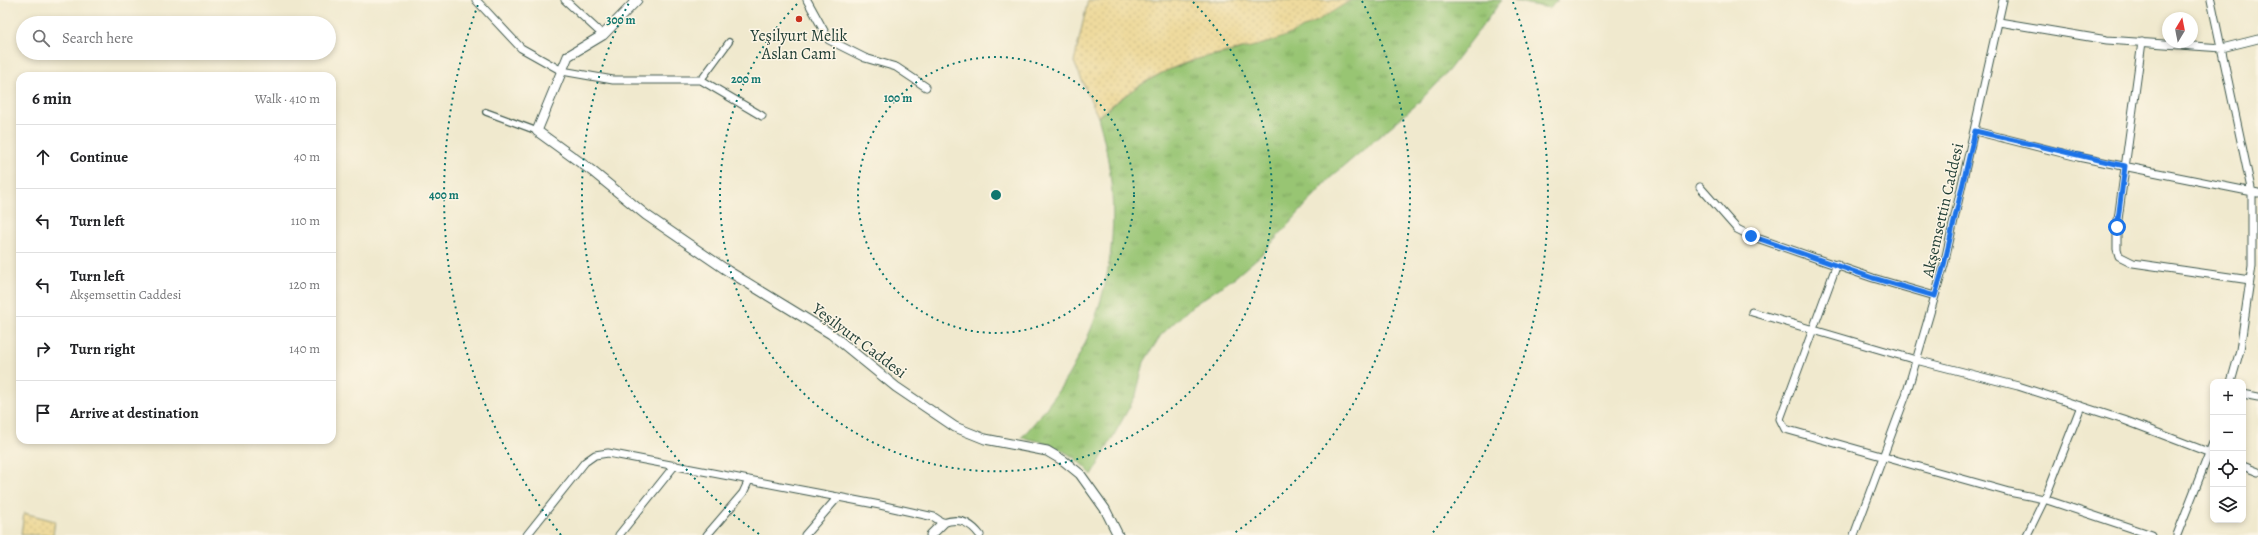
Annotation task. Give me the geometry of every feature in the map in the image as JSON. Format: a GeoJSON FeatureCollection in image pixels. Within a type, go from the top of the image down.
{"type":"FeatureCollection","features":[{"type":"Feature","properties":{"kind":"street"},"geometry":{"type":"LineString","coordinates":[[476,0],[520,48],[562,71],[613,80],[701,80],[762,116]]}},
{"type":"Feature","properties":{"kind":"street"},"geometry":{"type":"LineString","coordinates":[[565,0],[603,35]]}},
{"type":"Feature","properties":{"kind":"street"},"geometry":{"type":"LineString","coordinates":[[486,112],[537,131],[568,56],[603,35],[637,0]]}},
{"type":"Feature","properties":{"kind":"street"},"geometry":{"type":"LineString","coordinates":[[807,0],[829,40],[865,58],[896,67],[926,87]]}},
{"type":"Feature","properties":{"kind":"street","name":"Akşemsettin Caddesi"},"geometry":{"type":"LineString","coordinates":[[1854,535],[1916,360],[1944,265],[2003,0]]}},
{"type":"Feature","properties":{"kind":"street"},"geometry":{"type":"LineString","coordinates":[[2211,0],[2255,193],[2252,266],[2240,350],[2232,379]]}},
{"type":"Feature","properties":{"kind":"street"},"geometry":{"type":"LineString","coordinates":[[1999,22],[2107,40],[2222,48],[2258,39]]}},
{"type":"Feature","properties":{"kind":"street"},"geometry":{"type":"LineString","coordinates":[[701,80],[728,42]]}},
{"type":"Feature","properties":{"kind":"street"},"geometry":{"type":"LineString","coordinates":[[2142,42],[2117,227],[2117,249],[2119,256],[2133,263],[2250,280]]}},
{"type":"Feature","properties":{"kind":"street","name":"Yeşilyurt Caddesi"},"geometry":{"type":"LineString","coordinates":[[537,131],[592,171],[646,215],[728,271],[831,334],[896,387],[955,427],[985,439],[1047,451],[1064,461],[1080,474],[1105,508],[1118,535]]}},
{"type":"Feature","properties":{"kind":"street"},"geometry":{"type":"LineString","coordinates":[[1975,131],[2125,166],[2255,193]]}},
{"type":"Feature","properties":{"kind":"street"},"geometry":{"type":"LineString","coordinates":[[1700,186],[1737,229],[1751,236],[1837,264],[1873,278],[1935,296]]}},
{"type":"Feature","properties":{"kind":"street"},"geometry":{"type":"LineString","coordinates":[[1837,264],[1780,422],[1785,429],[1791,432],[2009,492],[2044,500],[2152,535]]}},
{"type":"Feature","properties":{"kind":"street"},"geometry":{"type":"LineString","coordinates":[[1752,312],[2081,406],[2210,453]]}},
{"type":"Feature","properties":{"kind":"street"},"geometry":{"type":"LineString","coordinates":[[2246,395],[2258,397]]}},
{"type":"Feature","properties":{"kind":"street"},"geometry":{"type":"LineString","coordinates":[[2027,535],[2044,500],[2081,406]]}},
{"type":"Feature","properties":{"kind":"street"},"geometry":{"type":"LineString","coordinates":[[527,535],[585,462],[595,455],[608,452],[675,464],[934,517],[943,523]]}},
{"type":"Feature","properties":{"kind":"street"},"geometry":{"type":"LineString","coordinates":[[2177,535],[2210,455]]}},
{"type":"Feature","properties":{"kind":"street"},"geometry":{"type":"LineString","coordinates":[[619,535],[675,464]]}},
{"type":"Feature","properties":{"kind":"street"},"geometry":{"type":"LineString","coordinates":[[2246,467],[2258,472]]}},
{"type":"Feature","properties":{"kind":"street"},"geometry":{"type":"LineString","coordinates":[[707,535],[743,493],[749,480]]}},
{"type":"Feature","properties":{"kind":"street"},"geometry":{"type":"LineString","coordinates":[[805,535],[838,497]]}},
{"type":"Feature","properties":{"kind":"street"},"geometry":{"type":"LineString","coordinates":[[931,535],[943,523],[950,520],[967,522],[980,535]]}},
{"type":"Feature","properties":{"kind":"green space"},"geometry":{"type":"Polygon","coordinates":[[[1351,0],[1502,0],[1448,71],[1416,105],[1330,178],[1262,254],[1234,278],[1192,306],[1161,335],[1144,362],[1136,395],[1092,475],[1077,460],[1060,449],[1042,442],[1021,438],[1050,403],[1073,366],[1092,328],[1104,288],[1111,247],[1113,205],[1108,161],[1098,117],[1136,87],[1166,71],[1200,58],[1236,51],[1303,28],[1351,0]]]}},
{"type":"Feature","properties":{"kind":"green space"},"geometry":{"type":"Polygon","coordinates":[[[1514,0],[1558,0],[1550,8],[1514,0]]]}},
{"type":"Feature","properties":{"kind":"sand"},"geometry":{"type":"Polygon","coordinates":[[[1088,0],[1351,0],[1312,24],[1281,38],[1270,42],[1201,58],[1159,74],[1133,89],[1098,117],[1074,62],[1088,0]]]}},
{"type":"Feature","properties":{"kind":"sand"},"geometry":{"type":"Polygon","coordinates":[[[24,513],[55,521],[53,535],[21,535],[24,513]]]}},
{"type":"Feature","properties":{"kind":"place","name":"Yeşilyurt Melik Aslan Cami"},"geometry":{"type":"Point","coordinates":[799,19]}},
{"type":"Feature","properties":{"kind":"route"},"geometry":{"type":"LineString","coordinates":[[1751,236],[1837,264],[1873,278],[1935,296],[1944,265],[1975,131],[2125,166],[2117,227]]}}]}
